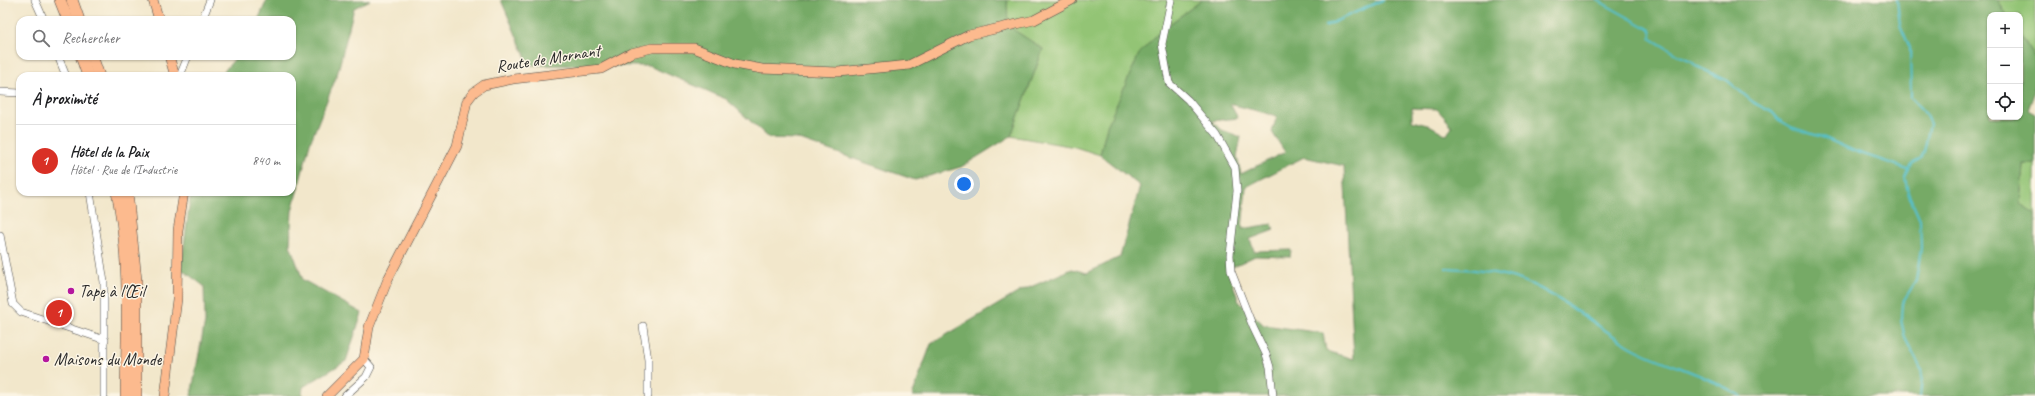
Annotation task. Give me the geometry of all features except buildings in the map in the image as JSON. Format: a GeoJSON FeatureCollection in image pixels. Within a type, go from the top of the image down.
{"type":"FeatureCollection","features":[{"type":"Feature","properties":{"kind":"highway"},"geometry":{"type":"LineString","coordinates":[[60,0],[66,16]]}},
{"type":"Feature","properties":{"kind":"highway"},"geometry":{"type":"LineString","coordinates":[[72,0],[78,16]]}},
{"type":"Feature","properties":{"kind":"highway"},"geometry":{"type":"LineString","coordinates":[[82,60],[87,72]]}},
{"type":"Feature","properties":{"kind":"highway"},"geometry":{"type":"LineString","coordinates":[[93,60],[98,72]]}},
{"type":"Feature","properties":{"kind":"highway"},"geometry":{"type":"LineString","coordinates":[[118,196],[125,255],[127,312],[126,396]]}},
{"type":"Feature","properties":{"kind":"highway"},"geometry":{"type":"LineString","coordinates":[[127,196],[136,280],[136,396]]}},
{"type":"Feature","properties":{"kind":"main road"},"geometry":{"type":"LineString","coordinates":[[153,0],[158,16]]}},
{"type":"Feature","properties":{"kind":"main road","name":"Route de Mornant"},"geometry":{"type":"LineString","coordinates":[[364,359],[369,327],[388,279],[457,146],[467,100],[484,84],[513,79],[601,69],[631,53],[652,48],[694,48],[735,64],[762,69],[838,72],[909,65],[969,35],[1034,20],[1072,0]]}},
{"type":"Feature","properties":{"kind":"main road"},"geometry":{"type":"LineString","coordinates":[[170,60],[174,72]]}},
{"type":"Feature","properties":{"kind":"main road"},"geometry":{"type":"LineString","coordinates":[[165,396],[177,299],[178,230],[183,196]]}},
{"type":"Feature","properties":{"kind":"main road"},"geometry":{"type":"LineString","coordinates":[[327,396],[364,359]]}},
{"type":"Feature","properties":{"kind":"street"},"geometry":{"type":"LineString","coordinates":[[36,0],[42,16]]}},
{"type":"Feature","properties":{"kind":"street"},"geometry":{"type":"LineString","coordinates":[[204,16],[210,0]]}},
{"type":"Feature","properties":{"kind":"street"},"geometry":{"type":"LineString","coordinates":[[1172,0],[1162,44],[1169,83],[1188,100],[1217,135],[1235,167],[1237,191],[1230,255],[1231,270],[1252,327],[1266,354],[1270,367],[1273,396]]}},
{"type":"Feature","properties":{"kind":"street"},"geometry":{"type":"LineString","coordinates":[[60,60],[64,72]]}},
{"type":"Feature","properties":{"kind":"street"},"geometry":{"type":"LineString","coordinates":[[182,72],[186,60]]}},
{"type":"Feature","properties":{"kind":"street"},"geometry":{"type":"LineString","coordinates":[[0,92],[16,93]]}},
{"type":"Feature","properties":{"kind":"street"},"geometry":{"type":"LineString","coordinates":[[91,196],[104,282],[104,396]]}},
{"type":"Feature","properties":{"kind":"street"},"geometry":{"type":"LineString","coordinates":[[0,235],[13,304],[20,312],[105,340]]}},
{"type":"Feature","properties":{"kind":"street"},"geometry":{"type":"LineString","coordinates":[[643,326],[648,360],[648,396]]}},
{"type":"Feature","properties":{"kind":"street"},"geometry":{"type":"LineString","coordinates":[[345,396],[366,378],[372,367],[364,359]]}},
{"type":"Feature","properties":{"kind":"green space"},"geometry":{"type":"Polygon","coordinates":[[[267,0],[370,0],[354,8],[337,75],[310,143],[296,196],[296,72],[223,72],[234,60],[296,60],[296,16],[260,16],[267,0]]]}},
{"type":"Feature","properties":{"kind":"green space"},"geometry":{"type":"Polygon","coordinates":[[[501,0],[1007,0],[1008,26],[1043,49],[1011,136],[961,167],[915,180],[797,139],[769,138],[726,99],[649,66],[529,65],[501,0]]]}},
{"type":"Feature","properties":{"kind":"green space"},"geometry":{"type":"Polygon","coordinates":[[[1007,0],[1202,0],[1159,32],[1107,126],[1100,155],[1075,147],[1011,136],[1043,49],[1007,26],[1007,0]]]}},
{"type":"Feature","properties":{"kind":"green space"},"geometry":{"type":"Polygon","coordinates":[[[1202,0],[1998,0],[2005,12],[1987,12],[1987,120],[2023,120],[2023,40],[2035,58],[2035,91],[2028,110],[2035,114],[2035,164],[2023,164],[2020,204],[2035,213],[2035,396],[912,396],[931,344],[1019,292],[1072,269],[1087,273],[1120,257],[1140,186],[1100,155],[1107,126],[1139,54],[1159,32],[1202,0]],[[1230,104],[1238,118],[1212,121],[1222,130],[1241,137],[1237,157],[1241,174],[1285,152],[1272,132],[1277,116],[1230,104]],[[1412,108],[1412,121],[1431,126],[1447,135],[1452,126],[1437,109],[1412,108]],[[1304,157],[1246,187],[1242,229],[1272,224],[1274,230],[1250,239],[1254,251],[1291,250],[1290,257],[1255,256],[1228,269],[1239,302],[1264,325],[1323,333],[1326,351],[1354,359],[1344,166],[1304,157]]]}},
{"type":"Feature","properties":{"kind":"green space"},"geometry":{"type":"Polygon","coordinates":[[[1998,0],[2035,0],[2035,58],[2023,40],[2023,12],[2005,12],[1998,0]]]}},
{"type":"Feature","properties":{"kind":"green space"},"geometry":{"type":"Polygon","coordinates":[[[2023,164],[2035,164],[2035,241],[2020,205],[2023,164]]]}},
{"type":"Feature","properties":{"kind":"green space"},"geometry":{"type":"Polygon","coordinates":[[[190,196],[296,196],[292,211],[290,245],[303,280],[362,313],[346,361],[303,387],[302,396],[191,396],[205,322],[204,286],[181,269],[190,196]]]}},
{"type":"Feature","properties":{"kind":"waterway"},"geometry":{"type":"LineString","coordinates":[[1325,26],[1383,0]]}},
{"type":"Feature","properties":{"kind":"waterway"},"geometry":{"type":"LineString","coordinates":[[1597,0],[1649,29],[1651,31],[1650,38],[1680,56],[1692,61],[1696,66],[1728,81],[1754,103],[1772,112],[1779,120],[1793,128],[1825,138],[1854,151],[1908,169]]}},
{"type":"Feature","properties":{"kind":"waterway"},"geometry":{"type":"LineString","coordinates":[[1897,0],[1900,25],[1910,48],[1911,98],[1924,112],[1930,124],[1924,152],[1921,158],[1912,164],[1905,177],[1908,193],[1920,220],[1921,248],[1916,281],[1902,303],[1901,320],[1905,338],[1921,369],[1922,377],[1920,396]]}},
{"type":"Feature","properties":{"kind":"waterway"},"geometry":{"type":"LineString","coordinates":[[1446,268],[1492,272],[1535,286],[1559,299],[1634,349],[1704,377],[1741,396]]}},
{"type":"Feature","properties":{"kind":"place","name":"Tape à l'Œil"},"geometry":{"type":"Point","coordinates":[71,291]}},
{"type":"Feature","properties":{"kind":"place","name":"Hôtel de la Paix"},"geometry":{"type":"Point","coordinates":[59,313]}},
{"type":"Feature","properties":{"kind":"place","name":"Maisons du Monde"},"geometry":{"type":"Point","coordinates":[46,359]}}]}
